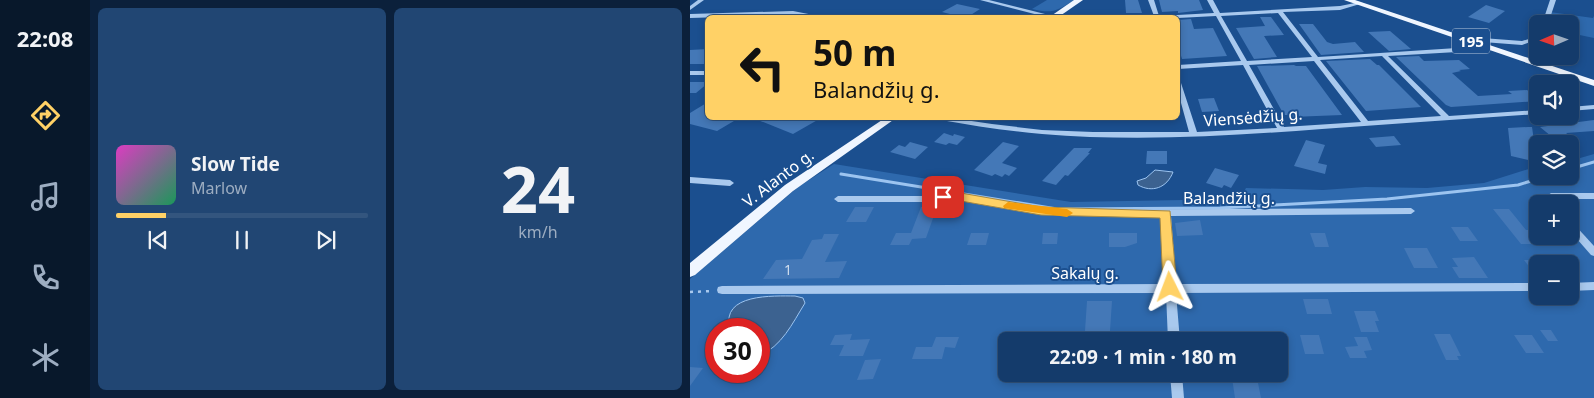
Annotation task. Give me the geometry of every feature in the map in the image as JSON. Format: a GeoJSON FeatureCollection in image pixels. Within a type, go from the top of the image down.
{"type":"FeatureCollection","features":[{"type":"Feature","properties":{"kind":"main road"},"geometry":{"type":"LineString","coordinates":[[1058,15],[1079,0]]}},
{"type":"Feature","properties":{"kind":"main road","name":"195"},"geometry":{"type":"LineString","coordinates":[[1348,0],[1594,83]]}},
{"type":"Feature","properties":{"kind":"main road","name":"V. Alanto g."},"geometry":{"type":"LineString","coordinates":[[690,271],[789,188],[888,120]]}},
{"type":"Feature","properties":{"kind":"street"},"geometry":{"type":"LineString","coordinates":[[690,8],[701,0]]}},
{"type":"Feature","properties":{"kind":"street"},"geometry":{"type":"LineString","coordinates":[[983,0],[1047,15]]}},
{"type":"Feature","properties":{"kind":"street"},"geometry":{"type":"LineString","coordinates":[[1151,0],[1156,15]]}},
{"type":"Feature","properties":{"kind":"street"},"geometry":{"type":"LineString","coordinates":[[1210,0],[1282,130]]}},
{"type":"Feature","properties":{"kind":"street"},"geometry":{"type":"LineString","coordinates":[[1548,15],[1553,0]]}},
{"type":"Feature","properties":{"kind":"street"},"geometry":{"type":"LineString","coordinates":[[1180,16],[1348,8],[1358,3]]}},
{"type":"Feature","properties":{"kind":"street"},"geometry":{"type":"LineString","coordinates":[[1279,11],[1366,123]]}},
{"type":"Feature","properties":{"kind":"street"},"geometry":{"type":"LineString","coordinates":[[724,15],[793,13],[807,15]]}},
{"type":"Feature","properties":{"kind":"street"},"geometry":{"type":"LineString","coordinates":[[690,16],[705,16]]}},
{"type":"Feature","properties":{"kind":"street"},"geometry":{"type":"LineString","coordinates":[[1180,67],[1457,50],[1487,40],[1522,43],[1529,41]]}},
{"type":"Feature","properties":{"kind":"street"},"geometry":{"type":"LineString","coordinates":[[1384,54],[1446,118]]}},
{"type":"Feature","properties":{"kind":"street"},"geometry":{"type":"LineString","coordinates":[[690,73],[705,73]]}},
{"type":"Feature","properties":{"kind":"street"},"geometry":{"type":"LineString","coordinates":[[1180,90],[1194,135]]}},
{"type":"Feature","properties":{"kind":"street"},"geometry":{"type":"LineString","coordinates":[[1579,108],[1594,107]]}},
{"type":"Feature","properties":{"kind":"street","name":"Viensėdžių g."},"geometry":{"type":"LineString","coordinates":[[952,120],[1036,132],[1114,137],[1282,130],[1529,113]]}},
{"type":"Feature","properties":{"kind":"street"},"geometry":{"type":"LineString","coordinates":[[690,180],[730,183]]}},
{"type":"Feature","properties":{"kind":"street","name":"Balandžių g."},"geometry":{"type":"LineString","coordinates":[[838,199],[932,199],[955,196],[1048,212],[1166,214],[1412,211]]}},
{"type":"Feature","properties":{"kind":"street"},"geometry":{"type":"LineString","coordinates":[[1579,197],[1594,196]]}},
{"type":"Feature","properties":{"kind":"street"},"geometry":{"type":"LineString","coordinates":[[1166,214],[1173,332]]}},
{"type":"Feature","properties":{"kind":"street"},"geometry":{"type":"LineString","coordinates":[[1579,235],[1594,252]]}},
{"type":"Feature","properties":{"kind":"street"},"geometry":{"type":"LineString","coordinates":[[1579,286],[1594,286]]}},
{"type":"Feature","properties":{"kind":"street","name":"Sakalų g."},"geometry":{"type":"LineString","coordinates":[[722,290],[1529,287]]}},
{"type":"Feature","properties":{"kind":"street"},"geometry":{"type":"LineString","coordinates":[[1177,382],[1178,398]]}},
{"type":"Feature","properties":{"kind":"path"},"geometry":{"type":"LineString","coordinates":[[690,292],[722,290]]}},
{"type":"Feature","properties":{"kind":"shaded area"},"geometry":{"type":"Polygon","coordinates":[[[1047,0],[1074,0],[1063,7],[1050,11],[1032,9],[1047,0]]]}},
{"type":"Feature","properties":{"kind":"shaded area"},"geometry":{"type":"Polygon","coordinates":[[[1550,12],[1572,15],[1549,15],[1550,12]]]}},
{"type":"Feature","properties":{"kind":"shaded area"},"geometry":{"type":"Polygon","coordinates":[[[1579,16],[1593,18],[1594,16],[1594,38],[1579,35],[1579,16]]]}},
{"type":"Feature","properties":{"kind":"shaded area"},"geometry":{"type":"Polygon","coordinates":[[[1594,154],[1594,398],[690,398],[690,279],[798,187],[834,164],[1071,202],[1240,199],[1246,188],[1323,190],[1365,187],[1427,188],[1484,183],[1529,169],[1529,185],[1579,185],[1579,158],[1594,154]]]}},
{"type":"Feature","properties":{"kind":"shaded area"},"geometry":{"type":"Polygon","coordinates":[[[1155,170],[1173,172],[1167,182],[1159,188],[1149,189],[1138,185],[1137,181],[1146,178],[1155,170]]]}},
{"type":"Feature","properties":{"kind":"shaded area"},"geometry":{"type":"Polygon","coordinates":[[[795,296],[803,298],[805,303],[786,334],[770,349],[770,318],[729,317],[733,309],[741,303],[751,299],[795,296]]]}},
{"type":"Feature","properties":{"kind":"building"},"geometry":{"type":"Polygon","coordinates":[[[1125,0],[1138,0],[1142,13],[1126,13],[1125,0]]]}},
{"type":"Feature","properties":{"kind":"building"},"geometry":{"type":"Polygon","coordinates":[[[1159,0],[1199,0],[1203,10],[1178,13],[1178,11],[1162,12],[1159,0]]]}},
{"type":"Feature","properties":{"kind":"building"},"geometry":{"type":"Polygon","coordinates":[[[957,4],[980,9],[971,15],[954,15],[942,12],[957,4]]]}},
{"type":"Feature","properties":{"kind":"building"},"geometry":{"type":"Polygon","coordinates":[[[1486,5],[1505,11],[1489,23],[1468,17],[1486,5]]]}},
{"type":"Feature","properties":{"kind":"building"},"geometry":{"type":"Polygon","coordinates":[[[1260,17],[1271,17],[1284,35],[1264,36],[1277,57],[1254,59],[1236,28],[1265,26],[1260,17]]]}},
{"type":"Feature","properties":{"kind":"building"},"geometry":{"type":"Polygon","coordinates":[[[1191,19],[1194,29],[1213,28],[1227,56],[1182,59],[1180,52],[1180,20],[1191,19]]]}},
{"type":"Feature","properties":{"kind":"building"},"geometry":{"type":"Polygon","coordinates":[[[1299,24],[1313,24],[1327,42],[1333,44],[1355,42],[1364,52],[1321,55],[1299,24]]]}},
{"type":"Feature","properties":{"kind":"building"},"geometry":{"type":"Polygon","coordinates":[[[1390,31],[1411,49],[1389,51],[1368,32],[1390,31]]]}},
{"type":"Feature","properties":{"kind":"building"},"geometry":{"type":"Polygon","coordinates":[[[705,49],[705,64],[690,64],[690,50],[705,49]]]}},
{"type":"Feature","properties":{"kind":"building"},"geometry":{"type":"Polygon","coordinates":[[[1419,56],[1424,61],[1459,60],[1470,69],[1452,73],[1478,96],[1512,94],[1508,91],[1527,90],[1529,91],[1529,102],[1451,107],[1446,105],[1396,57],[1419,56]]]}},
{"type":"Feature","properties":{"kind":"building"},"geometry":{"type":"Polygon","coordinates":[[[1370,59],[1379,65],[1421,107],[1366,111],[1326,61],[1370,59]]]}},
{"type":"Feature","properties":{"kind":"building"},"geometry":{"type":"Polygon","coordinates":[[[1257,66],[1306,66],[1342,115],[1291,117],[1284,115],[1257,66]]]}},
{"type":"Feature","properties":{"kind":"building"},"geometry":{"type":"Polygon","coordinates":[[[690,82],[705,82],[705,86],[696,93],[690,93],[690,82]]]}},
{"type":"Feature","properties":{"kind":"building"},"geometry":{"type":"Polygon","coordinates":[[[1214,98],[1219,111],[1202,112],[1198,99],[1214,98]]]}},
{"type":"Feature","properties":{"kind":"building"},"geometry":{"type":"Polygon","coordinates":[[[705,104],[705,120],[736,120],[717,131],[690,124],[690,113],[705,104]]]}},
{"type":"Feature","properties":{"kind":"building"},"geometry":{"type":"Polygon","coordinates":[[[758,120],[818,120],[793,134],[758,120]]]}},
{"type":"Feature","properties":{"kind":"building"},"geometry":{"type":"Polygon","coordinates":[[[1594,120],[1594,131],[1566,133],[1569,135],[1550,135],[1540,127],[1579,125],[1579,122],[1594,120]]]}},
{"type":"Feature","properties":{"kind":"building"},"geometry":{"type":"Polygon","coordinates":[[[1532,127],[1533,135],[1529,135],[1529,160],[1511,156],[1508,128],[1532,127]]]}},
{"type":"Feature","properties":{"kind":"building"},"geometry":{"type":"Polygon","coordinates":[[[944,133],[965,137],[957,145],[934,142],[944,133]]]}},
{"type":"Feature","properties":{"kind":"building"},"geometry":{"type":"Polygon","coordinates":[[[1394,136],[1401,145],[1376,147],[1369,138],[1394,136]]]}},
{"type":"Feature","properties":{"kind":"building"},"geometry":{"type":"Polygon","coordinates":[[[1306,140],[1325,145],[1318,163],[1327,165],[1325,174],[1294,166],[1306,140]]]}},
{"type":"Feature","properties":{"kind":"building"},"geometry":{"type":"Polygon","coordinates":[[[910,142],[928,147],[915,159],[890,152],[899,145],[905,147],[910,142]]]}},
{"type":"Feature","properties":{"kind":"building"},"geometry":{"type":"Polygon","coordinates":[[[1003,142],[1019,146],[1002,163],[1017,168],[1009,176],[1005,174],[1002,177],[995,174],[992,176],[974,170],[1003,142]]]}},
{"type":"Feature","properties":{"kind":"building"},"geometry":{"type":"Polygon","coordinates":[[[1074,148],[1092,148],[1088,153],[1090,153],[1068,176],[1065,175],[1056,185],[1042,181],[1074,148]]]}},
{"type":"Feature","properties":{"kind":"building"},"geometry":{"type":"Polygon","coordinates":[[[1147,151],[1167,151],[1167,164],[1146,164],[1147,151]]]}},
{"type":"Feature","properties":{"kind":"building"},"geometry":{"type":"Polygon","coordinates":[[[1215,168],[1239,175],[1231,188],[1224,185],[1222,188],[1206,183],[1215,168]]]}},
{"type":"Feature","properties":{"kind":"building"},"geometry":{"type":"Polygon","coordinates":[[[855,207],[874,207],[866,222],[846,222],[855,207]]]}},
{"type":"Feature","properties":{"kind":"building"},"geometry":{"type":"Polygon","coordinates":[[[921,207],[937,207],[926,238],[912,239],[909,245],[890,245],[896,233],[911,233],[921,207]]]}},
{"type":"Feature","properties":{"kind":"building"},"geometry":{"type":"Polygon","coordinates":[[[1493,209],[1509,209],[1526,230],[1529,230],[1529,244],[1521,244],[1493,209]]]}},
{"type":"Feature","properties":{"kind":"building"},"geometry":{"type":"Polygon","coordinates":[[[1200,220],[1203,235],[1177,236],[1175,223],[1200,220]]]}},
{"type":"Feature","properties":{"kind":"building"},"geometry":{"type":"Polygon","coordinates":[[[1451,227],[1468,227],[1478,241],[1460,241],[1451,227]]]}},
{"type":"Feature","properties":{"kind":"building"},"geometry":{"type":"Polygon","coordinates":[[[971,233],[989,233],[986,245],[967,245],[971,233]]]}},
{"type":"Feature","properties":{"kind":"building"},"geometry":{"type":"Polygon","coordinates":[[[1043,233],[1058,233],[1057,244],[1042,244],[1043,233]]]}},
{"type":"Feature","properties":{"kind":"building"},"geometry":{"type":"Polygon","coordinates":[[[1109,233],[1137,233],[1137,243],[1125,247],[1109,247],[1109,233]]]}},
{"type":"Feature","properties":{"kind":"building"},"geometry":{"type":"Polygon","coordinates":[[[1310,233],[1325,233],[1329,247],[1315,247],[1310,233]]]}},
{"type":"Feature","properties":{"kind":"building"},"geometry":{"type":"Polygon","coordinates":[[[824,234],[839,234],[825,262],[847,261],[839,278],[763,279],[776,260],[802,259],[812,240],[822,239],[824,234]]]}},
{"type":"Feature","properties":{"kind":"building"},"geometry":{"type":"Polygon","coordinates":[[[1404,248],[1427,248],[1438,268],[1414,268],[1404,248]]]}},
{"type":"Feature","properties":{"kind":"building"},"geometry":{"type":"Polygon","coordinates":[[[1474,257],[1488,278],[1459,278],[1452,267],[1458,267],[1452,258],[1474,257]]]}},
{"type":"Feature","properties":{"kind":"building"},"geometry":{"type":"Polygon","coordinates":[[[1524,260],[1529,260],[1529,266],[1524,260]]]}},
{"type":"Feature","properties":{"kind":"building"},"geometry":{"type":"Polygon","coordinates":[[[1303,299],[1328,299],[1332,314],[1307,314],[1303,299]]]}},
{"type":"Feature","properties":{"kind":"building"},"geometry":{"type":"Polygon","coordinates":[[[1087,301],[1112,301],[1110,331],[1085,331],[1087,301]]]}},
{"type":"Feature","properties":{"kind":"building"},"geometry":{"type":"Polygon","coordinates":[[[1354,311],[1375,311],[1379,321],[1375,321],[1379,332],[1361,332],[1354,311]]]}},
{"type":"Feature","properties":{"kind":"building"},"geometry":{"type":"Polygon","coordinates":[[[1540,330],[1551,330],[1558,341],[1548,341],[1540,330]]]}},
{"type":"Feature","properties":{"kind":"building"},"geometry":{"type":"Polygon","coordinates":[[[852,334],[850,340],[870,339],[863,356],[839,356],[844,345],[830,345],[835,335],[852,334]]]}},
{"type":"Feature","properties":{"kind":"building"},"geometry":{"type":"Polygon","coordinates":[[[1434,334],[1450,334],[1461,356],[1457,356],[1459,360],[1446,360],[1434,334]]]}},
{"type":"Feature","properties":{"kind":"building"},"geometry":{"type":"Polygon","coordinates":[[[1300,335],[1319,335],[1324,354],[1305,354],[1300,335]]]}},
{"type":"Feature","properties":{"kind":"building"},"geometry":{"type":"Polygon","coordinates":[[[1514,335],[1532,335],[1544,353],[1526,353],[1514,335]]]}},
{"type":"Feature","properties":{"kind":"building"},"geometry":{"type":"Polygon","coordinates":[[[936,337],[959,337],[955,348],[945,347],[942,359],[912,359],[916,347],[932,347],[936,337]]]}},
{"type":"Feature","properties":{"kind":"building"},"geometry":{"type":"Polygon","coordinates":[[[1354,337],[1367,337],[1372,350],[1364,351],[1367,358],[1350,358],[1345,347],[1358,346],[1354,337]]]}},
{"type":"Feature","properties":{"kind":"building"},"geometry":{"type":"Polygon","coordinates":[[[881,359],[873,379],[857,380],[865,360],[881,359]]]}},
{"type":"Feature","properties":{"kind":"building"},"geometry":{"type":"Polygon","coordinates":[[[690,367],[703,368],[690,386],[690,367]]]}},
{"type":"Feature","properties":{"kind":"building"},"geometry":{"type":"Polygon","coordinates":[[[1233,382],[1258,382],[1261,398],[1235,398],[1233,382]]]}},
{"type":"Feature","properties":{"kind":"waterway"},"geometry":{"type":"LineString","coordinates":[[1579,166],[1594,162]]}},
{"type":"Feature","properties":{"kind":"waterway"},"geometry":{"type":"LineString","coordinates":[[841,174],[1057,209],[1220,208],[1387,199],[1518,185],[1529,182]]}},
{"type":"Feature","properties":{"kind":"slow traffic"},"geometry":{"type":"LineString","coordinates":[[1008,206],[1067,213]]}},
{"type":"Feature","properties":{"kind":"route"},"geometry":{"type":"LineString","coordinates":[[943,197],[955,196],[1061,213],[1166,214],[1170,287]]}}]}
